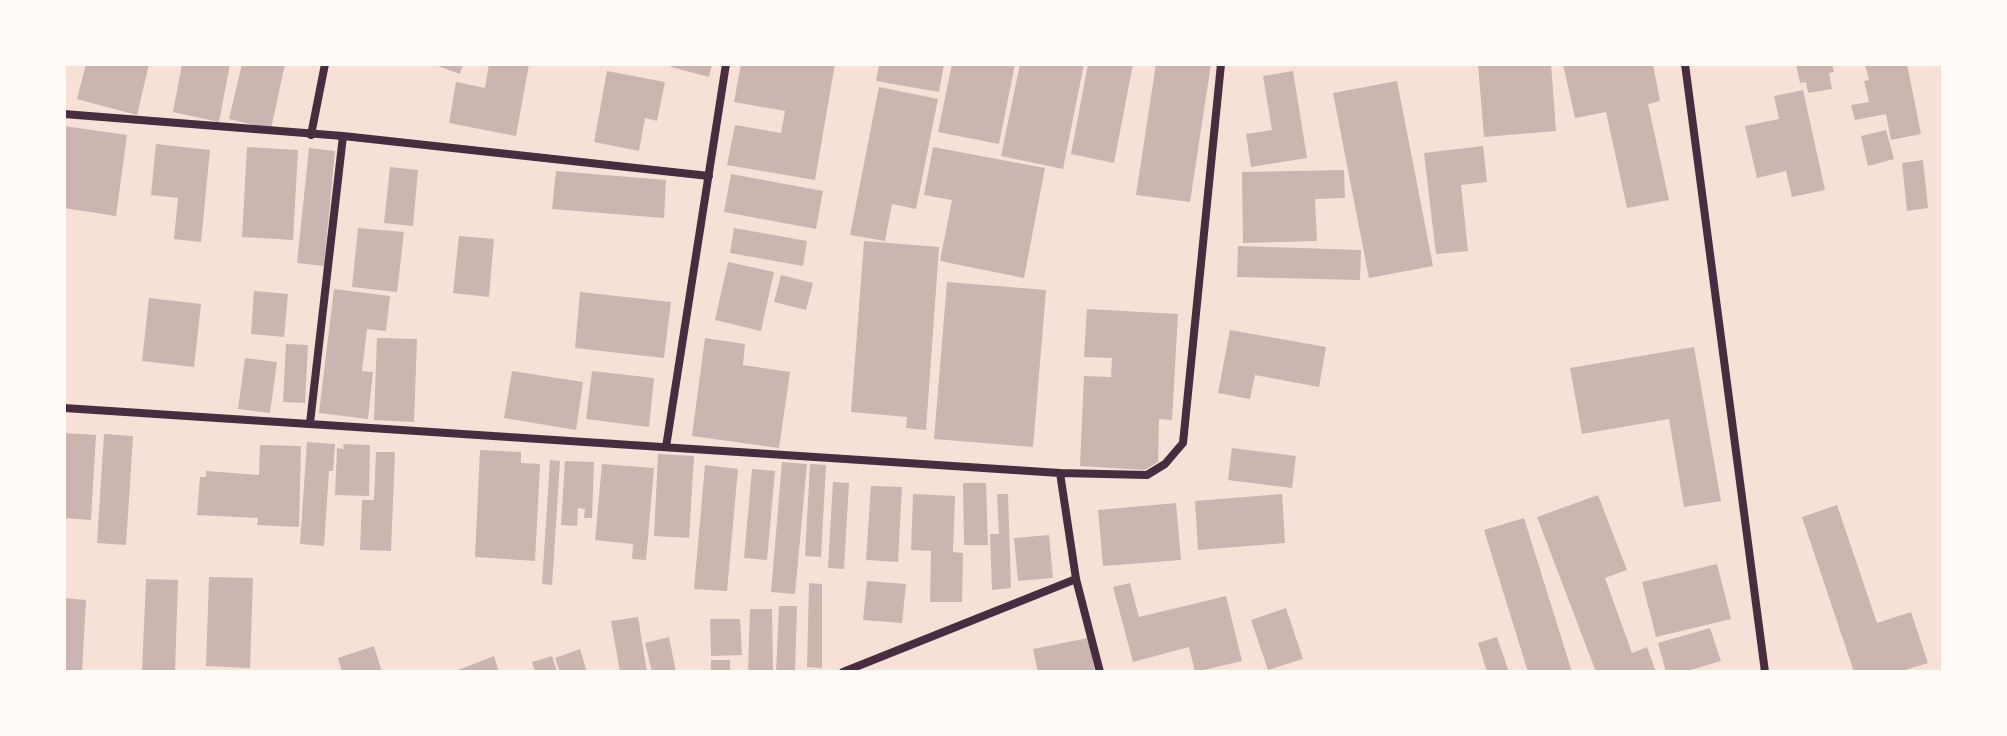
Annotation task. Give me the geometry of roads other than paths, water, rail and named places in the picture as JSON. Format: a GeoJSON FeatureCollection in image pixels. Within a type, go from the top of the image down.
{"type":"FeatureCollection","features":[{"type":"Feature","properties":{"kind":"street"},"geometry":{"type":"LineString","coordinates":[[311,135],[325,64]]}},
{"type":"Feature","properties":{"kind":"street"},"geometry":{"type":"LineString","coordinates":[[666,447],[726,64]]}},
{"type":"Feature","properties":{"kind":"street"},"geometry":{"type":"LineString","coordinates":[[64,408],[1060,473],[1147,475],[1165,464],[1183,443],[1221,64]]}},
{"type":"Feature","properties":{"kind":"street"},"geometry":{"type":"LineString","coordinates":[[1685,64],[1765,672]]}},
{"type":"Feature","properties":{"kind":"street"},"geometry":{"type":"LineString","coordinates":[[64,114],[343,136],[709,176]]}},
{"type":"Feature","properties":{"kind":"street"},"geometry":{"type":"LineString","coordinates":[[310,423],[343,136]]}},
{"type":"Feature","properties":{"kind":"street"},"geometry":{"type":"LineString","coordinates":[[1060,473],[1076,579],[1100,672]]}},
{"type":"Feature","properties":{"kind":"street"},"geometry":{"type":"LineString","coordinates":[[843,672],[1076,579]]}}]}
